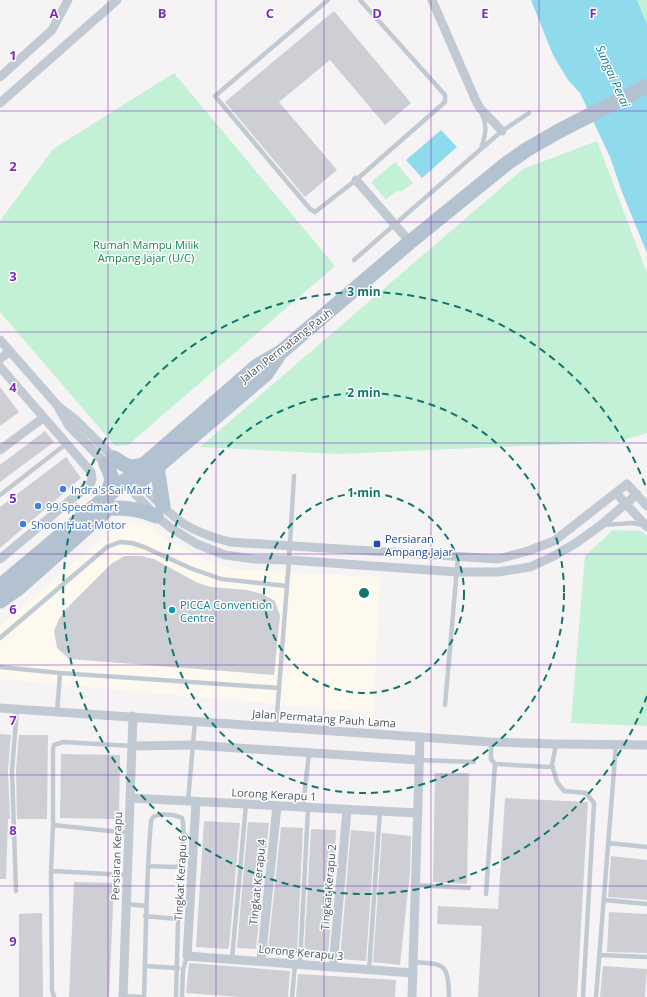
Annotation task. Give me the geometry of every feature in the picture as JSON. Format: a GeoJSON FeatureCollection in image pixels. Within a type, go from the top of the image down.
{"type":"FeatureCollection","features":[{"type":"Feature","properties":{"kind":"main road","name":"Jalan Permatang Pauh"},"geometry":{"type":"LineString","coordinates":[[0,586],[151,466],[257,366],[281,352],[410,242],[506,164],[526,150],[647,86]]}},
{"type":"Feature","properties":{"kind":"main road"},"geometry":{"type":"LineString","coordinates":[[0,601],[20,587],[105,504],[112,483],[110,461],[127,467],[151,466],[159,511],[125,508],[105,504]]}},
{"type":"Feature","properties":{"kind":"street"},"geometry":{"type":"LineString","coordinates":[[0,77],[52,30],[68,0]]}},
{"type":"Feature","properties":{"kind":"street"},"geometry":{"type":"LineString","coordinates":[[0,103],[117,0]]}},
{"type":"Feature","properties":{"kind":"street"},"geometry":{"type":"LineString","coordinates":[[432,0],[476,101],[480,108],[502,131]]}},
{"type":"Feature","properties":{"kind":"street"},"geometry":{"type":"LineString","coordinates":[[356,180],[410,242]]}},
{"type":"Feature","properties":{"kind":"street"},"geometry":{"type":"LineString","coordinates":[[0,340],[58,406],[76,420],[110,461],[159,511],[171,528],[197,544],[225,555],[254,559],[289,560],[457,572],[498,572],[530,567],[552,557],[601,526],[637,494]]}},
{"type":"Feature","properties":{"kind":"street"},"geometry":{"type":"LineString","coordinates":[[0,359],[10,351]]}},
{"type":"Feature","properties":{"kind":"street"},"geometry":{"type":"LineString","coordinates":[[0,368],[91,472],[92,480],[91,483],[0,559]]}},
{"type":"Feature","properties":{"kind":"street"},"geometry":{"type":"LineString","coordinates":[[0,450],[43,418]]}},
{"type":"Feature","properties":{"kind":"street"},"geometry":{"type":"LineString","coordinates":[[159,511],[210,537],[230,542],[498,559],[528,551],[554,541],[627,484],[647,506]]}},
{"type":"Feature","properties":{"kind":"street"},"geometry":{"type":"LineString","coordinates":[[616,493],[647,526]]}},
{"type":"Feature","properties":{"kind":"street","name":"Jalan Permatang Pauh Lama"},"geometry":{"type":"LineString","coordinates":[[0,708],[133,716],[491,742],[616,745],[647,744]]}},
{"type":"Feature","properties":{"kind":"street","name":"Persiaran Kerapu"},"geometry":{"type":"LineString","coordinates":[[123,996],[133,716]]}},
{"type":"Feature","properties":{"kind":"street"},"geometry":{"type":"LineString","coordinates":[[412,997],[418,760],[420,737]]}},
{"type":"Feature","properties":{"kind":"street"},"geometry":{"type":"LineString","coordinates":[[132,746],[193,745],[418,760]]}},
{"type":"Feature","properties":{"kind":"street","name":"Lorong Kerapu 1"},"geometry":{"type":"LineString","coordinates":[[130,798],[417,813]]}},
{"type":"Feature","properties":{"kind":"street","name":"Tingkat Kerapu 6"},"geometry":{"type":"LineString","coordinates":[[187,956],[192,802]]}},
{"type":"Feature","properties":{"kind":"street","name":"Tingkat Kerapu 4"},"geometry":{"type":"LineString","coordinates":[[261,961],[277,806]]}},
{"type":"Feature","properties":{"kind":"street","name":"Tingkat Kerapu 2"},"geometry":{"type":"LineString","coordinates":[[332,967],[347,810]]}},
{"type":"Feature","properties":{"kind":"street","name":"Lorong Kerapu 3"},"geometry":{"type":"LineString","coordinates":[[187,956],[413,973]]}},
{"type":"Feature","properties":{"kind":"lane"},"geometry":{"type":"LineString","coordinates":[[328,0],[215,96],[310,209],[315,212],[356,180],[445,102],[446,99],[445,95],[360,0]]}},
{"type":"Feature","properties":{"kind":"lane"},"geometry":{"type":"LineString","coordinates":[[480,108],[484,119],[486,133],[481,149]]}},
{"type":"Feature","properties":{"kind":"lane"},"geometry":{"type":"LineString","coordinates":[[354,260],[502,131],[529,113]]}},
{"type":"Feature","properties":{"kind":"lane"},"geometry":{"type":"LineString","coordinates":[[0,495],[66,444]]}},
{"type":"Feature","properties":{"kind":"lane"},"geometry":{"type":"LineString","coordinates":[[276,727],[294,476]]}},
{"type":"Feature","properties":{"kind":"lane"},"geometry":{"type":"LineString","coordinates":[[601,526],[632,523],[647,526]]}},
{"type":"Feature","properties":{"kind":"lane"},"geometry":{"type":"LineString","coordinates":[[0,638],[107,547],[120,542],[132,543],[144,547],[190,568],[220,579],[287,586]]}},
{"type":"Feature","properties":{"kind":"lane"},"geometry":{"type":"LineString","coordinates":[[445,705],[458,557]]}},
{"type":"Feature","properties":{"kind":"lane"},"geometry":{"type":"LineString","coordinates":[[0,667],[60,673],[279,688]]}},
{"type":"Feature","properties":{"kind":"lane"},"geometry":{"type":"LineString","coordinates":[[57,712],[60,673]]}},
{"type":"Feature","properties":{"kind":"lane"},"geometry":{"type":"LineString","coordinates":[[16,891],[12,770],[17,709]]}},
{"type":"Feature","properties":{"kind":"lane"},"geometry":{"type":"LineString","coordinates":[[192,802],[195,721]]}},
{"type":"Feature","properties":{"kind":"lane"},"geometry":{"type":"LineString","coordinates":[[54,997],[52,990],[51,871],[54,745],[63,742],[132,746]]}},
{"type":"Feature","properties":{"kind":"lane"},"geometry":{"type":"LineString","coordinates":[[486,894],[495,764],[491,759],[491,742]]}},
{"type":"Feature","properties":{"kind":"lane"},"geometry":{"type":"LineString","coordinates":[[556,744],[552,765],[557,782],[564,791],[586,793],[594,803],[583,997]]}},
{"type":"Feature","properties":{"kind":"lane"},"geometry":{"type":"LineString","coordinates":[[596,997],[616,745]]}},
{"type":"Feature","properties":{"kind":"lane"},"geometry":{"type":"LineString","coordinates":[[292,997],[297,964],[309,753]]}},
{"type":"Feature","properties":{"kind":"lane"},"geometry":{"type":"LineString","coordinates":[[418,760],[474,762]]}},
{"type":"Feature","properties":{"kind":"lane"},"geometry":{"type":"LineString","coordinates":[[495,764],[549,767],[552,765]]}},
{"type":"Feature","properties":{"kind":"lane"},"geometry":{"type":"LineString","coordinates":[[232,959],[246,804]]}},
{"type":"Feature","properties":{"kind":"lane"},"geometry":{"type":"LineString","coordinates":[[369,970],[380,811]]}},
{"type":"Feature","properties":{"kind":"lane"},"geometry":{"type":"LineString","coordinates":[[123,996],[143,997],[145,966],[145,916],[146,906],[148,866],[151,821],[153,817],[158,815],[171,815],[182,818],[183,830],[180,865],[175,867],[148,866]]}},
{"type":"Feature","properties":{"kind":"lane"},"geometry":{"type":"LineString","coordinates":[[53,825],[129,833]]}},
{"type":"Feature","properties":{"kind":"lane"},"geometry":{"type":"LineString","coordinates":[[608,843],[647,847]]}},
{"type":"Feature","properties":{"kind":"lane"},"geometry":{"type":"LineString","coordinates":[[51,871],[128,875]]}},
{"type":"Feature","properties":{"kind":"lane"},"geometry":{"type":"LineString","coordinates":[[415,885],[469,888]]}},
{"type":"Feature","properties":{"kind":"lane"},"geometry":{"type":"LineString","coordinates":[[604,900],[647,904]]}},
{"type":"Feature","properties":{"kind":"lane"},"geometry":{"type":"LineString","coordinates":[[127,904],[146,906]]}},
{"type":"Feature","properties":{"kind":"lane"},"geometry":{"type":"LineString","coordinates":[[145,916],[177,919],[178,921],[178,968],[176,997]]}},
{"type":"Feature","properties":{"kind":"lane"},"geometry":{"type":"LineString","coordinates":[[600,954],[647,957]]}},
{"type":"Feature","properties":{"kind":"lane"},"geometry":{"type":"LineString","coordinates":[[186,997],[182,997],[183,970],[187,956]]}},
{"type":"Feature","properties":{"kind":"lane"},"geometry":{"type":"LineString","coordinates":[[413,962],[437,964],[442,966],[446,972],[449,997]]}},
{"type":"Feature","properties":{"kind":"lane"},"geometry":{"type":"LineString","coordinates":[[145,966],[178,968]]}},
{"type":"Feature","properties":{"kind":"shaded area"},"geometry":{"type":"Polygon","coordinates":[[[120,522],[147,524],[168,541],[207,561],[233,569],[380,577],[373,713],[0,679],[0,627],[120,522]]]}},
{"type":"Feature","properties":{"kind":"green space"},"geometry":{"type":"Polygon","coordinates":[[[637,0],[647,0],[647,24],[646,22],[637,0]]]}},
{"type":"Feature","properties":{"kind":"green space","name":"Rumah Mampu Milik Ampang Jajar (U/C)"},"geometry":{"type":"Polygon","coordinates":[[[174,73],[335,266],[128,445],[115,446],[0,312],[0,221],[53,149],[174,73]]]}},
{"type":"Feature","properties":{"kind":"green space"},"geometry":{"type":"Polygon","coordinates":[[[597,141],[647,273],[647,433],[617,442],[338,454],[200,447],[523,169],[597,141]]]}},
{"type":"Feature","properties":{"kind":"green space"},"geometry":{"type":"Polygon","coordinates":[[[395,162],[413,183],[401,192],[398,190],[386,200],[371,182],[395,162]]]}},
{"type":"Feature","properties":{"kind":"green space"},"geometry":{"type":"Polygon","coordinates":[[[613,530],[642,531],[647,537],[647,726],[571,723],[585,556],[613,530]]]}},
{"type":"Feature","properties":{"kind":"water","name":"Sungai Perai"},"geometry":{"type":"Polygon","coordinates":[[[531,0],[637,0],[647,24],[647,253],[622,192],[610,157],[580,93],[568,80],[553,55],[531,0]]]}},
{"type":"Feature","properties":{"kind":"water"},"geometry":{"type":"Polygon","coordinates":[[[441,130],[457,147],[422,178],[406,160],[441,130]]]}},
{"type":"Feature","properties":{"kind":"building"},"geometry":{"type":"Polygon","coordinates":[[[334,11],[411,103],[385,125],[330,60],[279,102],[337,170],[305,197],[225,102],[334,11]]]}},
{"type":"Feature","properties":{"kind":"building"},"geometry":{"type":"Polygon","coordinates":[[[0,387],[19,412],[0,426],[0,387]]]}},
{"type":"Feature","properties":{"kind":"building"},"geometry":{"type":"Polygon","coordinates":[[[45,431],[54,442],[0,482],[0,465],[45,431]]]}},
{"type":"Feature","properties":{"kind":"building"},"geometry":{"type":"Polygon","coordinates":[[[66,457],[81,478],[0,548],[0,507],[66,457]]]}},
{"type":"Feature","properties":{"kind":"building","name":"PICCA Convention Centre"},"geometry":{"type":"Polygon","coordinates":[[[125,556],[141,556],[154,559],[198,583],[211,587],[247,590],[262,594],[275,601],[280,616],[274,675],[69,659],[57,648],[54,631],[60,617],[112,563],[125,556]]]}},
{"type":"Feature","properties":{"kind":"building"},"geometry":{"type":"Polygon","coordinates":[[[0,734],[11,735],[8,770],[10,819],[8,819],[6,879],[0,879],[0,734]]]}},
{"type":"Feature","properties":{"kind":"building"},"geometry":{"type":"Polygon","coordinates":[[[19,735],[48,735],[47,819],[17,819],[16,770],[19,735]]]}},
{"type":"Feature","properties":{"kind":"building"},"geometry":{"type":"Polygon","coordinates":[[[61,754],[120,755],[119,819],[60,818],[61,754]]]}},
{"type":"Feature","properties":{"kind":"building"},"geometry":{"type":"Polygon","coordinates":[[[435,773],[469,773],[467,884],[433,882],[435,773]]]}},
{"type":"Feature","properties":{"kind":"building"},"geometry":{"type":"Polygon","coordinates":[[[505,798],[588,802],[577,997],[478,997],[482,926],[437,924],[438,906],[498,909],[505,798]]]}},
{"type":"Feature","properties":{"kind":"building"},"geometry":{"type":"Polygon","coordinates":[[[204,821],[240,823],[228,949],[196,947],[204,821]]]}},
{"type":"Feature","properties":{"kind":"building"},"geometry":{"type":"Polygon","coordinates":[[[248,822],[269,823],[256,949],[237,948],[248,822]]]}},
{"type":"Feature","properties":{"kind":"building"},"geometry":{"type":"Polygon","coordinates":[[[281,827],[303,828],[297,953],[268,950],[281,827]]]}},
{"type":"Feature","properties":{"kind":"building"},"geometry":{"type":"Polygon","coordinates":[[[311,829],[336,830],[335,872],[328,955],[304,953],[311,829]]]}},
{"type":"Feature","properties":{"kind":"building"},"geometry":{"type":"Polygon","coordinates":[[[351,830],[375,832],[366,961],[340,959],[351,830]]]}},
{"type":"Feature","properties":{"kind":"building"},"geometry":{"type":"Polygon","coordinates":[[[382,833],[411,836],[410,872],[400,965],[373,962],[382,833]]]}},
{"type":"Feature","properties":{"kind":"building"},"geometry":{"type":"Polygon","coordinates":[[[611,856],[647,860],[647,900],[608,897],[611,856]]]}},
{"type":"Feature","properties":{"kind":"building"},"geometry":{"type":"Polygon","coordinates":[[[74,882],[114,883],[109,997],[69,997],[74,882]]]}},
{"type":"Feature","properties":{"kind":"building"},"geometry":{"type":"Polygon","coordinates":[[[609,912],[647,914],[647,953],[607,952],[609,912]]]}},
{"type":"Feature","properties":{"kind":"building"},"geometry":{"type":"Polygon","coordinates":[[[42,913],[43,997],[19,997],[19,914],[42,913]]]}},
{"type":"Feature","properties":{"kind":"building"},"geometry":{"type":"Polygon","coordinates":[[[189,963],[290,971],[288,997],[240,997],[186,993],[189,963]]]}},
{"type":"Feature","properties":{"kind":"building"},"geometry":{"type":"Polygon","coordinates":[[[603,966],[647,969],[645,997],[600,997],[603,966]]]}},
{"type":"Feature","properties":{"kind":"building"},"geometry":{"type":"Polygon","coordinates":[[[298,974],[396,980],[395,997],[296,997],[298,974]]]}},
{"type":"Feature","properties":{"kind":"place","name":"Indra's Sai Mart"},"geometry":{"type":"Point","coordinates":[63,489]}},
{"type":"Feature","properties":{"kind":"place","name":"99 Speedmart"},"geometry":{"type":"Point","coordinates":[38,506]}},
{"type":"Feature","properties":{"kind":"place","name":"Shoon Huat Motor"},"geometry":{"type":"Point","coordinates":[23,524]}},
{"type":"Feature","properties":{"kind":"place","name":"Persiaran Ampang Jajar"},"geometry":{"type":"Point","coordinates":[377,544]}},
{"type":"Feature","properties":{"kind":"place","name":"PICCA Convention Centre"},"geometry":{"type":"Point","coordinates":[172,610]}}]}
